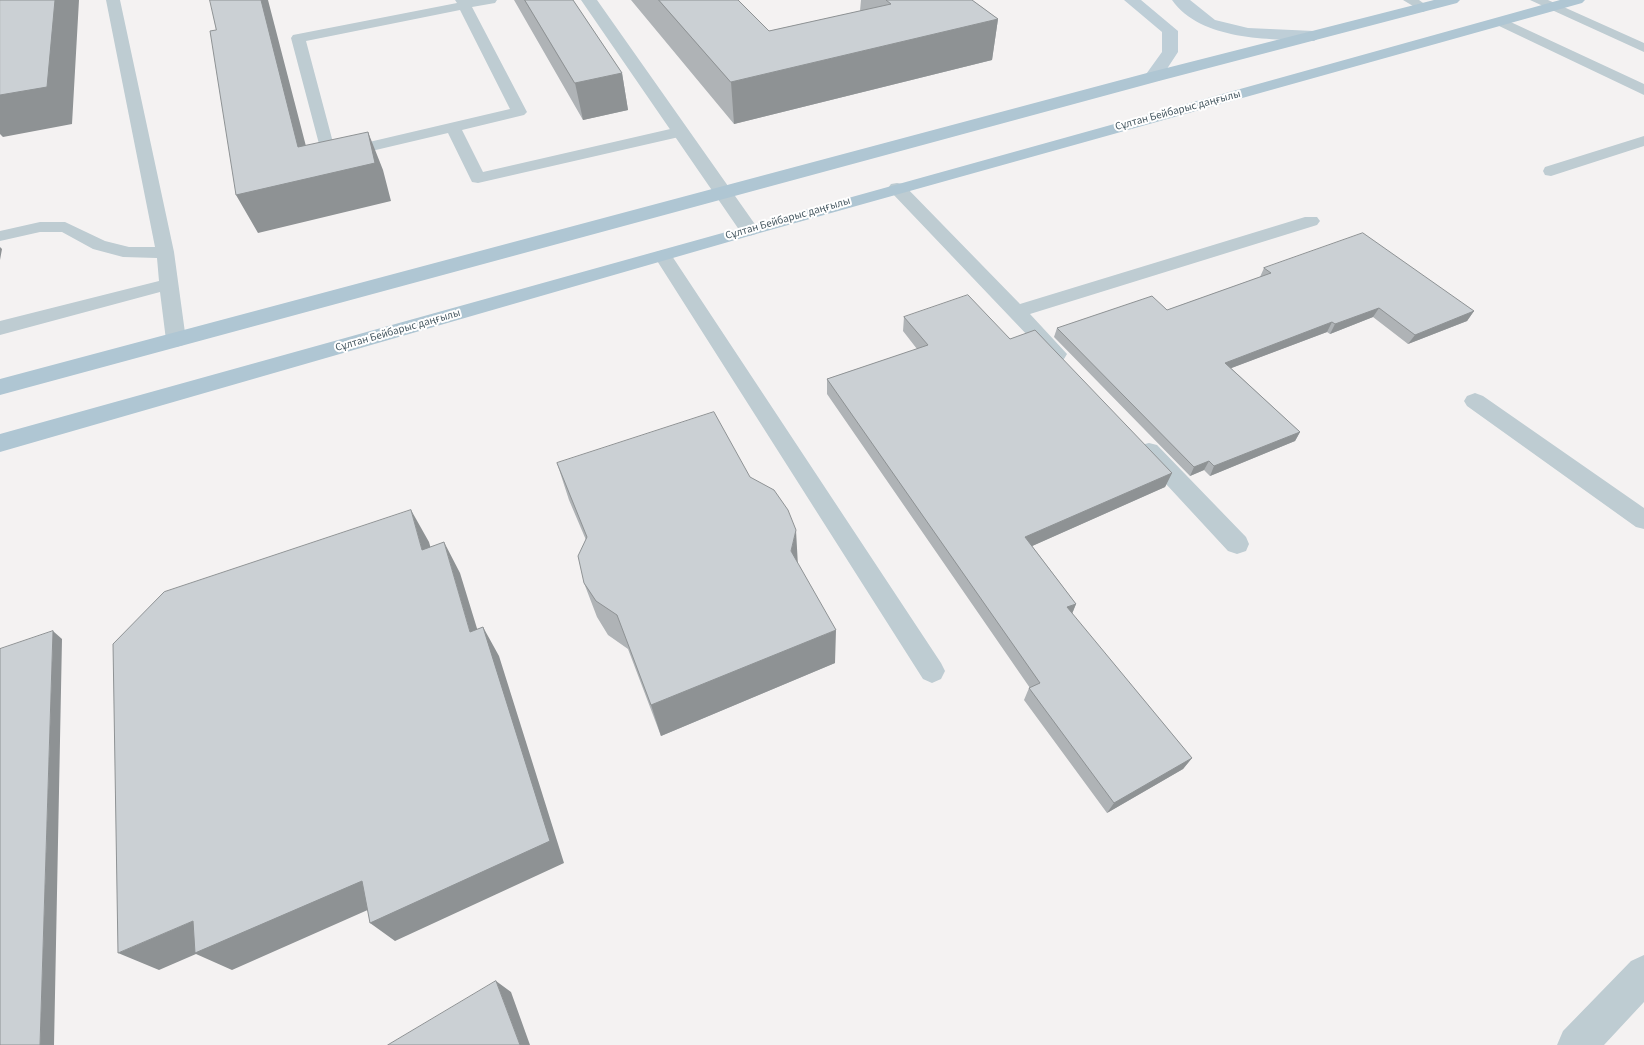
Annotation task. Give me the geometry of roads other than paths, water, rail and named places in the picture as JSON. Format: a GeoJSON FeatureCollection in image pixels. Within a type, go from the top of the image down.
{"type":"FeatureCollection","features":[{"type":"Feature","properties":{"kind":"main road"},"geometry":{"type":"LineString","coordinates":[[0,387],[1153,77],[1314,36],[1417,4],[1452,0]]}},
{"type":"Feature","properties":{"kind":"main road","name":"Сұлтан Бейбарыс даңғылы"},"geometry":{"type":"LineString","coordinates":[[0,443],[897,188],[1502,22],[1545,4],[1577,0]]}},
{"type":"Feature","properties":{"kind":"street"},"geometry":{"type":"LineString","coordinates":[[589,0],[749,230]]}},
{"type":"Feature","properties":{"kind":"street"},"geometry":{"type":"LineString","coordinates":[[1132,0],[1170,31],[1170,52],[1153,77]]}},
{"type":"Feature","properties":{"kind":"street"},"geometry":{"type":"LineString","coordinates":[[1180,0],[1210,23],[1248,32],[1314,36]]}},
{"type":"Feature","properties":{"kind":"street"},"geometry":{"type":"LineString","coordinates":[[1578,1045],[1644,974]]}},
{"type":"Feature","properties":{"kind":"lane"},"geometry":{"type":"LineString","coordinates":[[112,0],[165,252],[176,340]]}},
{"type":"Feature","properties":{"kind":"lane"},"geometry":{"type":"LineString","coordinates":[[463,3],[519,112],[329,156],[298,38],[463,3],[490,0]]}},
{"type":"Feature","properties":{"kind":"lane"},"geometry":{"type":"LineString","coordinates":[[1545,4],[1644,48]]}},
{"type":"Feature","properties":{"kind":"lane"},"geometry":{"type":"LineString","coordinates":[[1502,22],[1644,90]]}},
{"type":"Feature","properties":{"kind":"lane"},"geometry":{"type":"LineString","coordinates":[[453,127],[478,178],[679,132]]}},
{"type":"Feature","properties":{"kind":"lane"},"geometry":{"type":"LineString","coordinates":[[1551,171],[1644,141]]}},
{"type":"Feature","properties":{"kind":"lane"},"geometry":{"type":"LineString","coordinates":[[897,188],[1072,370]]}},
{"type":"Feature","properties":{"kind":"lane"},"geometry":{"type":"LineString","coordinates":[[1017,312],[1311,221]]}},
{"type":"Feature","properties":{"kind":"lane"},"geometry":{"type":"LineString","coordinates":[[0,236],[40,228],[65,227],[99,245],[129,252],[165,252]]}},
{"type":"Feature","properties":{"kind":"lane"},"geometry":{"type":"LineString","coordinates":[[663,256],[932,671]]}},
{"type":"Feature","properties":{"kind":"lane"},"geometry":{"type":"LineString","coordinates":[[0,328],[169,284]]}},
{"type":"Feature","properties":{"kind":"lane"},"geometry":{"type":"LineString","coordinates":[[1475,401],[1644,520]]}},
{"type":"Feature","properties":{"kind":"lane"},"geometry":{"type":"LineString","coordinates":[[1134,435],[1237,544]]}}]}
